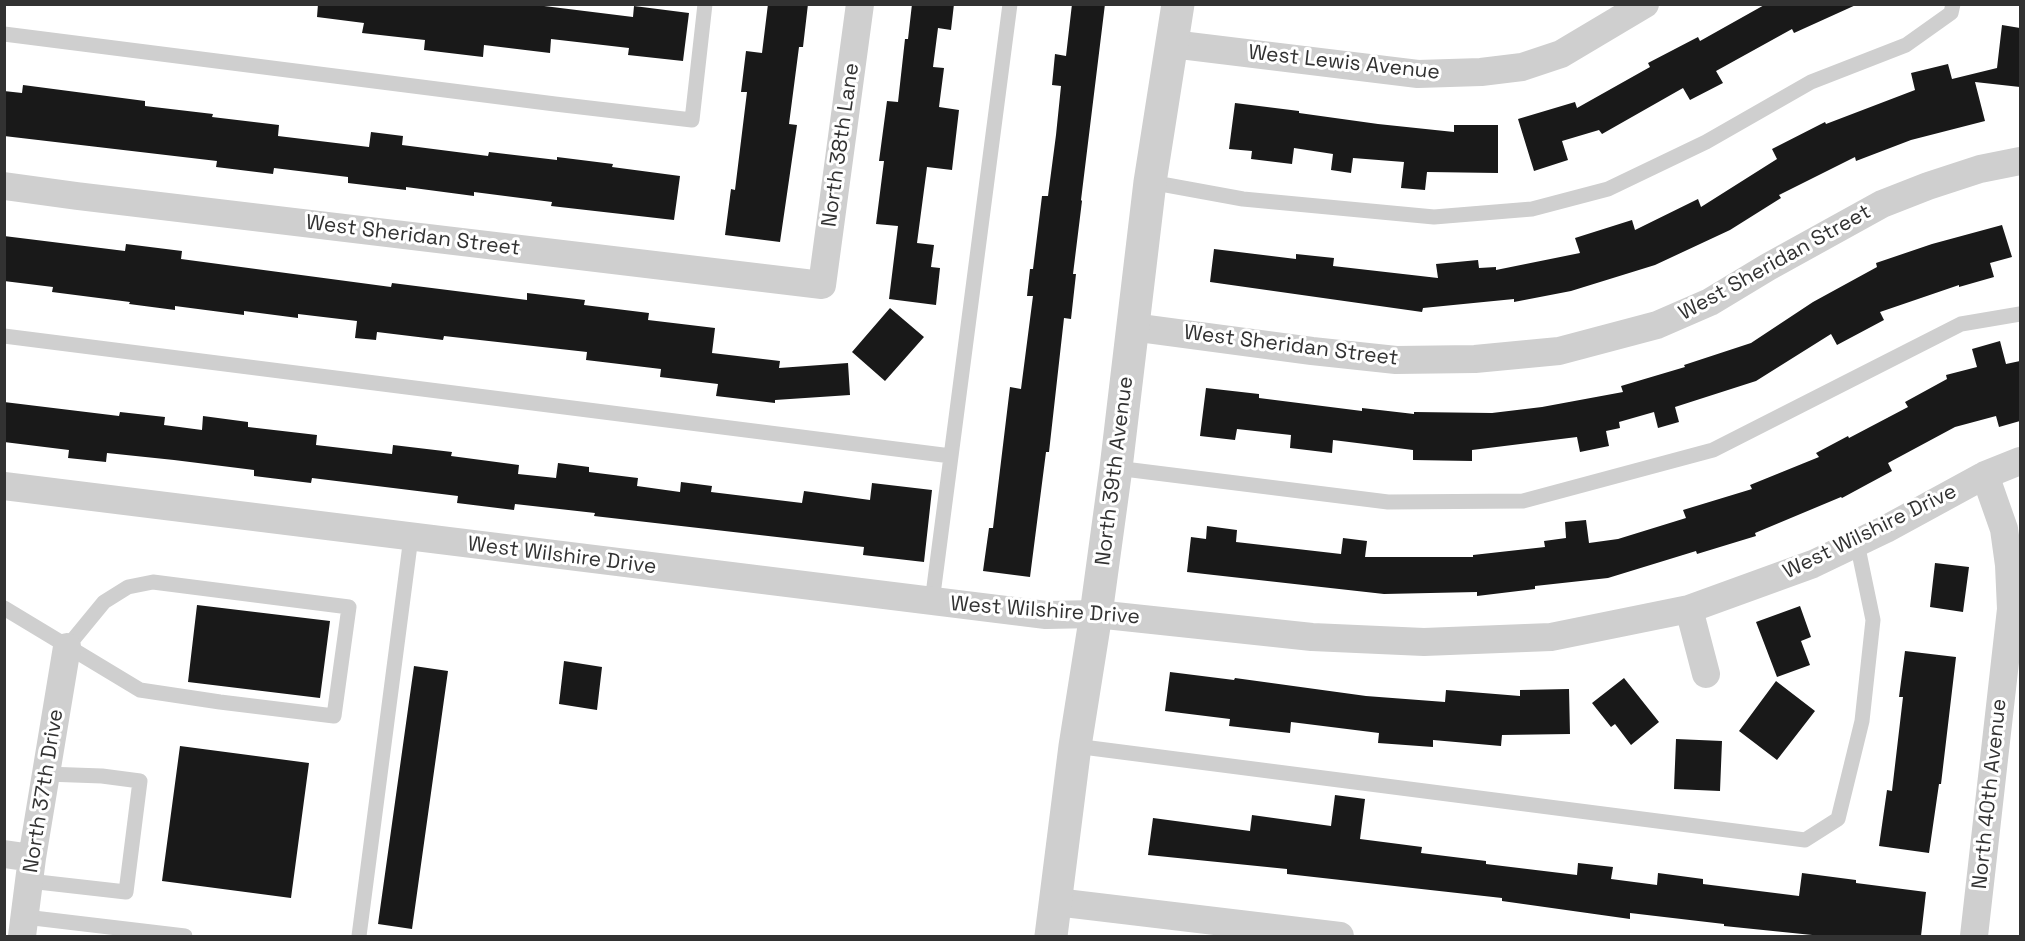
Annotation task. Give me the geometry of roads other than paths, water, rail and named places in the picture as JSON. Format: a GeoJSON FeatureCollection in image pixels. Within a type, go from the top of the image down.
{"type":"FeatureCollection","features":[{"type":"Feature","properties":{"kind":"street","name":"North 38th Lane"},"geometry":{"type":"LineString","coordinates":[[822,285],[860,4]]}},
{"type":"Feature","properties":{"kind":"street","name":"North 39th Avenue"},"geometry":{"type":"LineString","coordinates":[[1052,936],[1075,746],[1116,468],[1150,182],[1178,4]]}},
{"type":"Feature","properties":{"kind":"street","name":"West Lewis Avenue"},"geometry":{"type":"LineString","coordinates":[[1172,44],[1418,74],[1481,72],[1522,66],[1561,54],[1645,4]]}},
{"type":"Feature","properties":{"kind":"street","name":"West Sheridan Street"},"geometry":{"type":"LineString","coordinates":[[1132,327],[1396,360],[1475,359],[1559,351],[1657,325],[1710,302],[1882,204],[1980,169],[2020,161]]}},
{"type":"Feature","properties":{"kind":"street","name":"West Sheridan Street"},"geometry":{"type":"LineString","coordinates":[[4,186],[822,285]]}},
{"type":"Feature","properties":{"kind":"street","name":"West Wilshire Drive"},"geometry":{"type":"LineString","coordinates":[[4,486],[1046,615],[1096,614],[1312,637],[1424,642],[1551,637],[1689,609],[1813,564],[1985,475],[2020,461]]}},
{"type":"Feature","properties":{"kind":"street","name":"North 40th Avenue"},"geometry":{"type":"LineString","coordinates":[[1974,936],[2011,609],[2009,564],[2004,529],[1985,475]]}},
{"type":"Feature","properties":{"kind":"street"},"geometry":{"type":"LineString","coordinates":[[1689,609],[1706,674]]}},
{"type":"Feature","properties":{"kind":"street","name":"North 37th Drive"},"geometry":{"type":"LineString","coordinates":[[23,926],[67,646]]}},
{"type":"Feature","properties":{"kind":"street"},"geometry":{"type":"LineString","coordinates":[[4,854],[31,870]]}},
{"type":"Feature","properties":{"kind":"street"},"geometry":{"type":"LineString","coordinates":[[1056,902],[1340,936]]}},
{"type":"Feature","properties":{"kind":"lane"},"geometry":{"type":"LineString","coordinates":[[4,34],[555,105],[692,120],[705,4]]}},
{"type":"Feature","properties":{"kind":"lane"},"geometry":{"type":"LineString","coordinates":[[932,602],[1010,4]]}},
{"type":"Feature","properties":{"kind":"lane"},"geometry":{"type":"LineString","coordinates":[[1150,182],[1243,198],[1434,217],[1532,209],[1608,189],[1706,142],[1811,82],[1906,45],[1951,14],[1953,4]]}},
{"type":"Feature","properties":{"kind":"lane"},"geometry":{"type":"LineString","coordinates":[[1116,468],[1388,502],[1523,501],[1713,450],[1961,324],[2020,314]]}},
{"type":"Feature","properties":{"kind":"lane"},"geometry":{"type":"LineString","coordinates":[[4,336],[951,456]]}},
{"type":"Feature","properties":{"kind":"lane"},"geometry":{"type":"LineString","coordinates":[[360,936],[411,537]]}},
{"type":"Feature","properties":{"kind":"lane"},"geometry":{"type":"LineString","coordinates":[[1075,746],[1806,840],[1838,819],[1862,721],[1873,620],[1857,543]]}},
{"type":"Feature","properties":{"kind":"lane"},"geometry":{"type":"LineString","coordinates":[[4,608],[67,646],[140,690],[334,716],[350,607],[153,582],[128,586],[104,602],[67,646]]}},
{"type":"Feature","properties":{"kind":"lane"},"geometry":{"type":"LineString","coordinates":[[31,870],[126,892],[140,781],[102,776],[46,774]]}},
{"type":"Feature","properties":{"kind":"lane"},"geometry":{"type":"LineString","coordinates":[[23,926],[185,936]]}}]}
